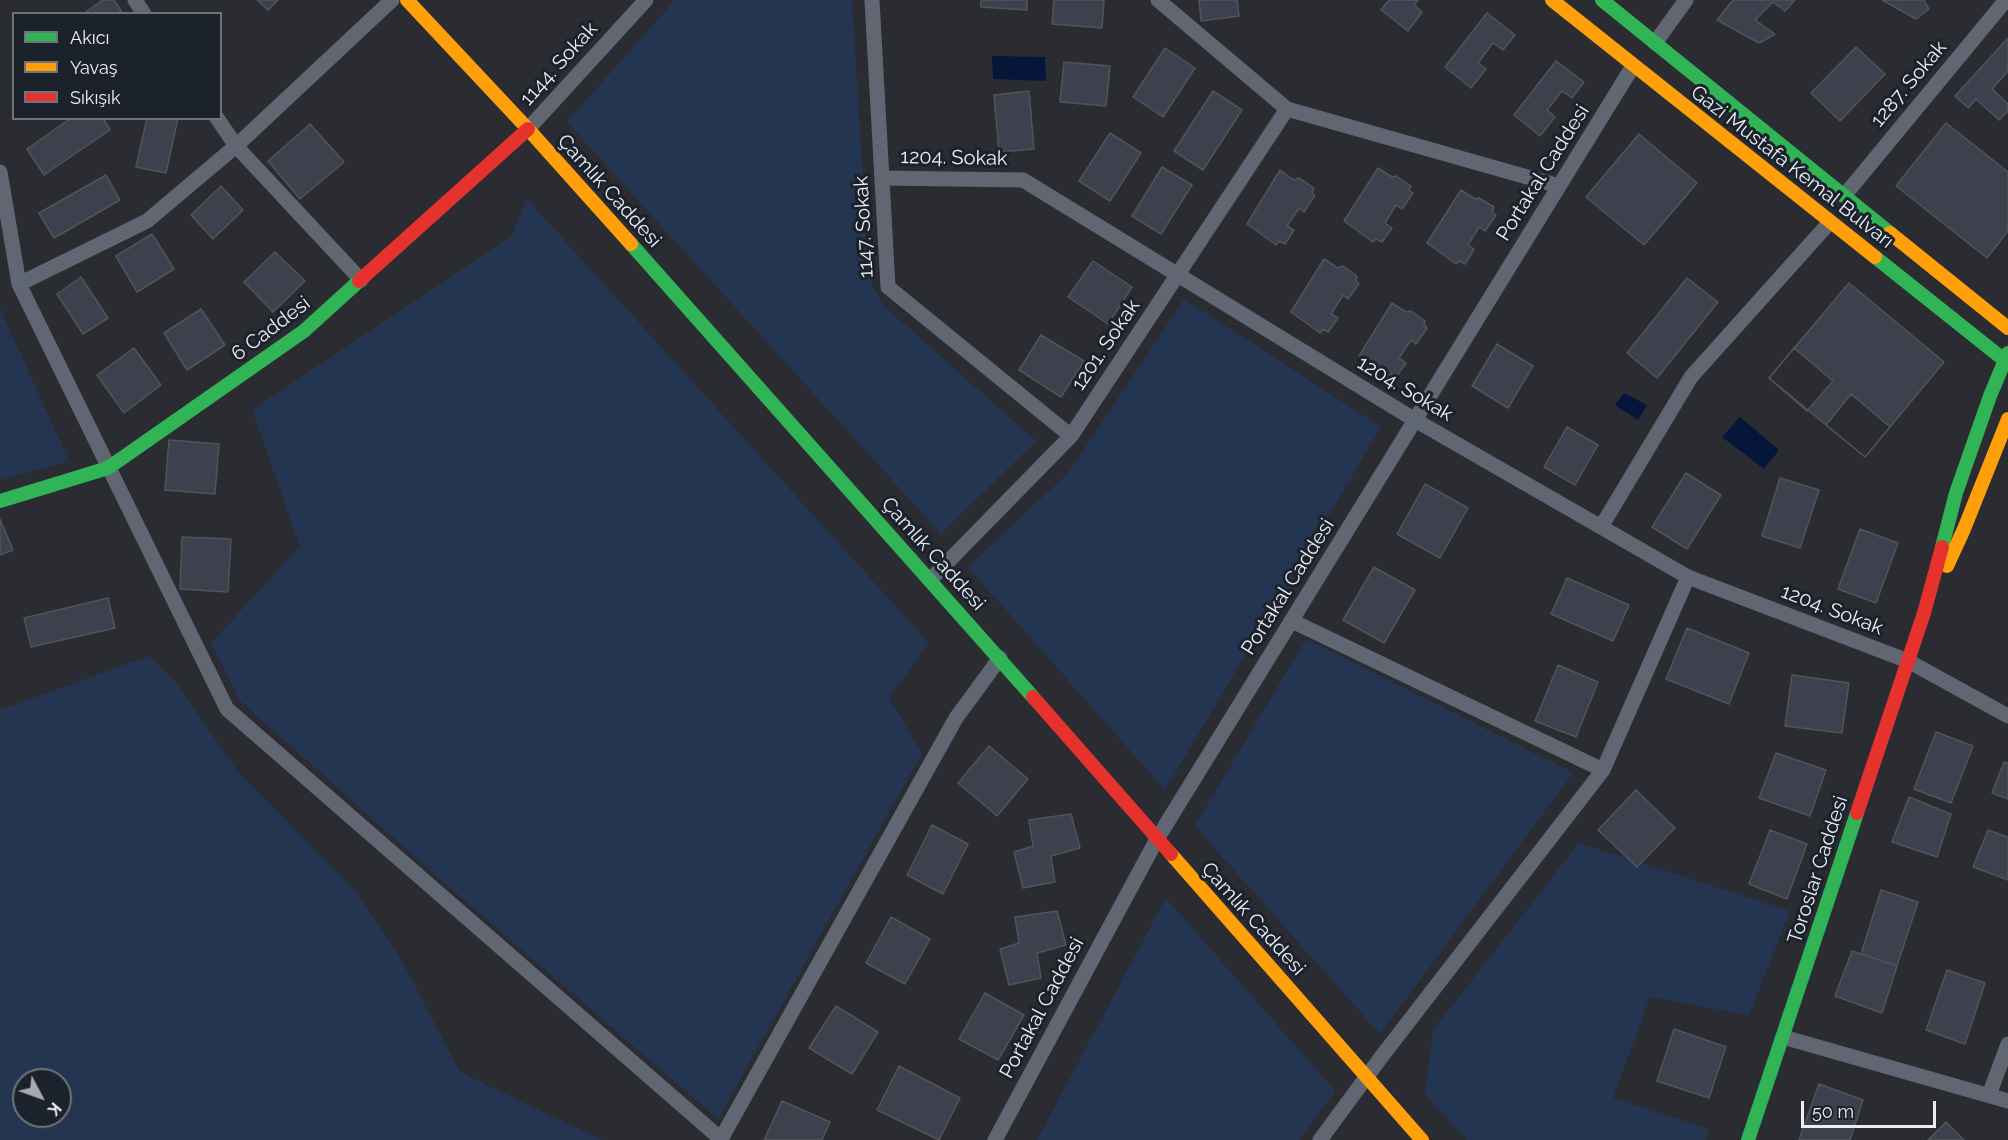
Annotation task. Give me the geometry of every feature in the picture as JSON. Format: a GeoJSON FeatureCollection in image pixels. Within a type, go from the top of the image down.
{"type":"FeatureCollection","features":[{"type":"Feature","properties":{"kind":"street"},"geometry":{"type":"LineString","coordinates":[[19,284],[147,220],[236,146],[392,0]]}},
{"type":"Feature","properties":{"kind":"street","name":"Çamlık Caddesi"},"geometry":{"type":"LineString","coordinates":[[407,0],[528,129],[1000,658],[1422,1140]]}},
{"type":"Feature","properties":{"kind":"street","name":"1144. Sokak"},"geometry":{"type":"LineString","coordinates":[[528,129],[646,0]]}},
{"type":"Feature","properties":{"kind":"street","name":"1147. Sokak"},"geometry":{"type":"LineString","coordinates":[[872,0],[888,287],[1071,436]]}},
{"type":"Feature","properties":{"kind":"street"},"geometry":{"type":"LineString","coordinates":[[1158,0],[1287,108],[1559,186]]}},
{"type":"Feature","properties":{"kind":"street","name":"Gazi Mustafa Kemal Bulvarı"},"geometry":{"type":"LineString","coordinates":[[1552,0],[1830,222],[2007,359]]}},
{"type":"Feature","properties":{"kind":"street","name":"Gazi Mustafa Kemal Bulvarı"},"geometry":{"type":"LineString","coordinates":[[1602,0],[2008,328]]}},
{"type":"Feature","properties":{"kind":"street"},"geometry":{"type":"LineString","coordinates":[[1655,43],[1686,0]]}},
{"type":"Feature","properties":{"kind":"street","name":"1287. Sokak"},"geometry":{"type":"LineString","coordinates":[[1844,196],[2006,0]]}},
{"type":"Feature","properties":{"kind":"street","name":"Portakal Caddesi"},"geometry":{"type":"LineString","coordinates":[[995,1140],[1157,839],[1633,66]]}},
{"type":"Feature","properties":{"kind":"street","name":"1201. Sokak"},"geometry":{"type":"LineString","coordinates":[[930,580],[1071,436],[1287,108]]}},
{"type":"Feature","properties":{"kind":"street"},"geometry":{"type":"LineString","coordinates":[[219,120],[236,146],[361,280]]}},
{"type":"Feature","properties":{"kind":"street","name":"6 Caddesi"},"geometry":{"type":"LineString","coordinates":[[0,501],[108,468],[304,331],[528,129]]}},
{"type":"Feature","properties":{"kind":"street"},"geometry":{"type":"LineString","coordinates":[[0,172],[19,284],[226,709],[721,1140],[956,718],[1000,658]]}},
{"type":"Feature","properties":{"kind":"street","name":"1204. Sokak"},"geometry":{"type":"LineString","coordinates":[[882,178],[1023,180],[1415,420],[1688,578],[1908,661],[2008,716]]}},
{"type":"Feature","properties":{"kind":"street"},"geometry":{"type":"LineString","coordinates":[[1601,527],[1691,377],[1830,222]]}},
{"type":"Feature","properties":{"kind":"street","name":"Toroslar Caddesi"},"geometry":{"type":"LineString","coordinates":[[1748,1140],[1924,613],[1956,493],[2007,359]]}},
{"type":"Feature","properties":{"kind":"street","name":"Toroslar Caddesi"},"geometry":{"type":"LineString","coordinates":[[1924,613],[1964,530],[2008,419]]}},
{"type":"Feature","properties":{"kind":"street"},"geometry":{"type":"LineString","coordinates":[[1320,1140],[1603,770],[1688,578]]}},
{"type":"Feature","properties":{"kind":"street"},"geometry":{"type":"LineString","coordinates":[[1292,621],[1603,770]]}},
{"type":"Feature","properties":{"kind":"street"},"geometry":{"type":"LineString","coordinates":[[1783,1037],[2008,1101]]}},
{"type":"Feature","properties":{"kind":"street"},"geometry":{"type":"LineString","coordinates":[[1989,1095],[2008,1044]]}},
{"type":"Feature","properties":{"kind":"shaded area"},"geometry":{"type":"Polygon","coordinates":[[[675,0],[852,0],[869,279],[883,305],[1036,441],[941,534],[567,122],[675,0]]]}},
{"type":"Feature","properties":{"kind":"shaded area"},"geometry":{"type":"Polygon","coordinates":[[[992,56],[1045,57],[1046,81],[993,79],[992,56]]]}},
{"type":"Feature","properties":{"kind":"shaded area"},"geometry":{"type":"Polygon","coordinates":[[[527,199],[929,643],[889,698],[922,753],[718,1119],[441,880],[239,700],[211,643],[300,546],[252,410],[511,237],[527,199]]]}},
{"type":"Feature","properties":{"kind":"shaded area"},"geometry":{"type":"Polygon","coordinates":[[[1184,299],[1381,427],[1165,790],[968,567],[1068,473],[1184,299]]]}},
{"type":"Feature","properties":{"kind":"shaded area"},"geometry":{"type":"Polygon","coordinates":[[[0,304],[1,311],[69,461],[0,480],[0,304]]]}},
{"type":"Feature","properties":{"kind":"shaded area"},"geometry":{"type":"Polygon","coordinates":[[[1624,393],[1647,405],[1638,420],[1615,405],[1624,393]]]}},
{"type":"Feature","properties":{"kind":"shaded area"},"geometry":{"type":"Polygon","coordinates":[[[1740,417],[1779,450],[1764,469],[1722,437],[1740,417]]]}},
{"type":"Feature","properties":{"kind":"shaded area"},"geometry":{"type":"Polygon","coordinates":[[[1306,639],[1573,773],[1380,1034],[1195,826],[1306,639]]]}},
{"type":"Feature","properties":{"kind":"shaded area"},"geometry":{"type":"Polygon","coordinates":[[[149,656],[178,685],[238,772],[352,887],[398,954],[460,1072],[602,1140],[0,1140],[0,710],[149,656]]]}},
{"type":"Feature","properties":{"kind":"shaded area"},"geometry":{"type":"Polygon","coordinates":[[[1579,843],[1790,911],[1749,1015],[1650,997],[1613,1098],[1709,1129],[1705,1140],[1467,1140],[1425,1095],[1433,1030],[1579,843]]]}},
{"type":"Feature","properties":{"kind":"shaded area"},"geometry":{"type":"Polygon","coordinates":[[[1166,898],[1335,1091],[1299,1140],[1037,1140],[1166,898]]]}},
{"type":"Feature","properties":{"kind":"building"},"geometry":{"type":"Polygon","coordinates":[[[103,0],[114,0],[122,12],[86,12],[103,0]]]}},
{"type":"Feature","properties":{"kind":"building"},"geometry":{"type":"Polygon","coordinates":[[[257,0],[278,0],[268,10],[257,0]]]}},
{"type":"Feature","properties":{"kind":"building"},"geometry":{"type":"Polygon","coordinates":[[[981,0],[1027,0],[1027,10],[981,7],[981,0]]]}},
{"type":"Feature","properties":{"kind":"building"},"geometry":{"type":"Polygon","coordinates":[[[1054,0],[1104,0],[1102,28],[1052,24],[1054,0]]]}},
{"type":"Feature","properties":{"kind":"building"},"geometry":{"type":"Polygon","coordinates":[[[1199,0],[1237,0],[1239,16],[1201,21],[1199,0]]]}},
{"type":"Feature","properties":{"kind":"building"},"geometry":{"type":"Polygon","coordinates":[[[1389,0],[1418,0],[1414,5],[1422,12],[1408,31],[1381,10],[1389,0]]]}},
{"type":"Feature","properties":{"kind":"building"},"geometry":{"type":"Polygon","coordinates":[[[1733,0],[1795,0],[1785,11],[1773,2],[1755,20],[1775,34],[1759,43],[1717,20],[1733,0]]]}},
{"type":"Feature","properties":{"kind":"building"},"geometry":{"type":"Polygon","coordinates":[[[1882,0],[1924,0],[1929,9],[1916,19],[1882,0]]]}},
{"type":"Feature","properties":{"kind":"building"},"geometry":{"type":"Polygon","coordinates":[[[1487,13],[1515,35],[1503,50],[1493,43],[1478,63],[1486,69],[1471,88],[1445,67],[1487,13]]]}},
{"type":"Feature","properties":{"kind":"building"},"geometry":{"type":"Polygon","coordinates":[[[2008,38],[2008,71],[1992,89],[2008,104],[2008,111],[1999,120],[1976,99],[1968,108],[1955,96],[2008,38]]]}},
{"type":"Feature","properties":{"kind":"building"},"geometry":{"type":"Polygon","coordinates":[[[1856,47],[1885,74],[1840,121],[1811,93],[1856,47]]]}},
{"type":"Feature","properties":{"kind":"building"},"geometry":{"type":"Polygon","coordinates":[[[1165,48],[1195,68],[1163,117],[1133,97],[1165,48]]]}},
{"type":"Feature","properties":{"kind":"building"},"geometry":{"type":"Polygon","coordinates":[[[1556,61],[1584,82],[1572,98],[1562,91],[1547,110],[1555,117],[1540,136],[1514,115],[1556,61]]]}},
{"type":"Feature","properties":{"kind":"building"},"geometry":{"type":"Polygon","coordinates":[[[1064,62],[1110,66],[1106,106],[1060,102],[1064,62]]]}},
{"type":"Feature","properties":{"kind":"building"},"geometry":{"type":"Polygon","coordinates":[[[1029,91],[1034,149],[999,152],[994,95],[1029,91]]]}},
{"type":"Feature","properties":{"kind":"building"},"geometry":{"type":"Polygon","coordinates":[[[1213,91],[1242,110],[1203,170],[1174,151],[1213,91]]]}},
{"type":"Feature","properties":{"kind":"building"},"geometry":{"type":"Polygon","coordinates":[[[68,120],[104,120],[110,130],[44,175],[27,149],[68,120]]]}},
{"type":"Feature","properties":{"kind":"building"},"geometry":{"type":"Polygon","coordinates":[[[147,120],[178,120],[166,173],[136,167],[147,120]]]}},
{"type":"Feature","properties":{"kind":"building"},"geometry":{"type":"Polygon","coordinates":[[[1946,123],[2008,172],[2008,231],[1987,258],[1896,186],[1946,123]]]}},
{"type":"Feature","properties":{"kind":"building"},"geometry":{"type":"Polygon","coordinates":[[[310,124],[344,162],[300,199],[268,161],[310,124]]]}},
{"type":"Feature","properties":{"kind":"building"},"geometry":{"type":"Polygon","coordinates":[[[1110,133],[1141,153],[1110,201],[1079,181],[1110,133]]]}},
{"type":"Feature","properties":{"kind":"building"},"geometry":{"type":"Polygon","coordinates":[[[1639,134],[1697,183],[1644,245],[1586,197],[1639,134]]]}},
{"type":"Feature","properties":{"kind":"building"},"geometry":{"type":"Polygon","coordinates":[[[1162,167],[1192,185],[1161,234],[1132,216],[1162,167]]]}},
{"type":"Feature","properties":{"kind":"building"},"geometry":{"type":"Polygon","coordinates":[[[1378,168],[1411,186],[1409,190],[1413,193],[1402,209],[1396,205],[1385,223],[1392,228],[1382,242],[1376,239],[1373,242],[1344,221],[1378,168]]]}},
{"type":"Feature","properties":{"kind":"building"},"geometry":{"type":"Polygon","coordinates":[[[1280,170],[1294,180],[1299,178],[1314,188],[1312,193],[1315,195],[1304,212],[1299,208],[1287,226],[1294,230],[1285,244],[1279,241],[1276,245],[1247,224],[1280,170]]]}},
{"type":"Feature","properties":{"kind":"building"},"geometry":{"type":"Polygon","coordinates":[[[106,175],[120,200],[54,238],[39,213],[106,175]]]}},
{"type":"Feature","properties":{"kind":"building"},"geometry":{"type":"Polygon","coordinates":[[[221,186],[243,210],[213,239],[191,215],[221,186]]]}},
{"type":"Feature","properties":{"kind":"building"},"geometry":{"type":"Polygon","coordinates":[[[1461,190],[1494,207],[1492,212],[1496,215],[1485,231],[1479,227],[1468,245],[1474,249],[1465,264],[1459,261],[1456,264],[1427,243],[1461,190]]]}},
{"type":"Feature","properties":{"kind":"building"},"geometry":{"type":"Polygon","coordinates":[[[152,234],[174,269],[137,292],[116,256],[152,234]]]}},
{"type":"Feature","properties":{"kind":"building"},"geometry":{"type":"Polygon","coordinates":[[[275,252],[305,281],[273,312],[244,282],[275,252]]]}},
{"type":"Feature","properties":{"kind":"building"},"geometry":{"type":"Polygon","coordinates":[[[1324,259],[1338,268],[1343,266],[1357,276],[1356,281],[1359,284],[1348,299],[1343,295],[1331,314],[1338,318],[1328,332],[1323,329],[1320,333],[1291,312],[1324,259]]]}},
{"type":"Feature","properties":{"kind":"building"},"geometry":{"type":"Polygon","coordinates":[[[1093,261],[1132,287],[1108,324],[1068,297],[1093,261]]]}},
{"type":"Feature","properties":{"kind":"building"},"geometry":{"type":"Polygon","coordinates":[[[81,277],[108,318],[83,334],[57,294],[81,277]]]}},
{"type":"Feature","properties":{"kind":"building"},"geometry":{"type":"Polygon","coordinates":[[[1687,278],[1718,302],[1657,378],[1627,353],[1687,278]]]}},
{"type":"Feature","properties":{"kind":"building"},"geometry":{"type":"Polygon","coordinates":[[[1849,283],[1944,362],[1865,457],[1769,378],[1849,283]]]}},
{"type":"Feature","properties":{"kind":"building"},"geometry":{"type":"Polygon","coordinates":[[[1392,303],[1406,312],[1411,311],[1425,321],[1424,325],[1427,328],[1416,344],[1411,340],[1399,358],[1406,363],[1396,377],[1391,374],[1388,377],[1359,356],[1392,303]]]}},
{"type":"Feature","properties":{"kind":"building"},"geometry":{"type":"Polygon","coordinates":[[[201,309],[225,345],[187,370],[164,333],[201,309]]]}},
{"type":"Feature","properties":{"kind":"building"},"geometry":{"type":"Polygon","coordinates":[[[1041,335],[1084,361],[1061,397],[1019,370],[1041,335]]]}},
{"type":"Feature","properties":{"kind":"building"},"geometry":{"type":"Polygon","coordinates":[[[1497,344],[1533,366],[1508,408],[1472,386],[1497,344]]]}},
{"type":"Feature","properties":{"kind":"building"},"geometry":{"type":"Polygon","coordinates":[[[134,348],[161,385],[124,413],[97,375],[134,348]]]}},
{"type":"Feature","properties":{"kind":"building"},"geometry":{"type":"Polygon","coordinates":[[[1794,348],[1833,381],[1807,411],[1769,378],[1794,348]]]}},
{"type":"Feature","properties":{"kind":"building"},"geometry":{"type":"Polygon","coordinates":[[[1851,394],[1890,427],[1865,457],[1826,425],[1851,394]]]}},
{"type":"Feature","properties":{"kind":"building"},"geometry":{"type":"Polygon","coordinates":[[[1567,427],[1598,445],[1575,485],[1544,467],[1567,427]]]}},
{"type":"Feature","properties":{"kind":"building"},"geometry":{"type":"Polygon","coordinates":[[[169,440],[219,444],[215,494],[165,490],[169,440]]]}},
{"type":"Feature","properties":{"kind":"building"},"geometry":{"type":"Polygon","coordinates":[[[1686,473],[1721,495],[1687,549],[1652,527],[1686,473]]]}},
{"type":"Feature","properties":{"kind":"building"},"geometry":{"type":"Polygon","coordinates":[[[1780,478],[1819,490],[1800,548],[1762,536],[1780,478]]]}},
{"type":"Feature","properties":{"kind":"building"},"geometry":{"type":"Polygon","coordinates":[[[1425,484],[1468,508],[1440,558],[1397,534],[1425,484]]]}},
{"type":"Feature","properties":{"kind":"building"},"geometry":{"type":"Polygon","coordinates":[[[0,519],[13,550],[0,555],[0,519]]]}},
{"type":"Feature","properties":{"kind":"building"},"geometry":{"type":"Polygon","coordinates":[[[1860,529],[1898,543],[1876,603],[1838,589],[1860,529]]]}},
{"type":"Feature","properties":{"kind":"building"},"geometry":{"type":"Polygon","coordinates":[[[182,537],[231,539],[228,592],[180,589],[182,537]]]}},
{"type":"Feature","properties":{"kind":"building"},"geometry":{"type":"Polygon","coordinates":[[[1374,567],[1415,590],[1384,643],[1343,620],[1374,567]]]}},
{"type":"Feature","properties":{"kind":"building"},"geometry":{"type":"Polygon","coordinates":[[[1567,578],[1629,605],[1613,641],[1551,614],[1567,578]]]}},
{"type":"Feature","properties":{"kind":"building"},"geometry":{"type":"Polygon","coordinates":[[[108,598],[115,628],[31,647],[24,618],[108,598]]]}},
{"type":"Feature","properties":{"kind":"building"},"geometry":{"type":"Polygon","coordinates":[[[1687,628],[1749,653],[1729,704],[1666,679],[1687,628]]]}},
{"type":"Feature","properties":{"kind":"building"},"geometry":{"type":"Polygon","coordinates":[[[1558,665],[1598,682],[1576,737],[1535,721],[1558,665]]]}},
{"type":"Feature","properties":{"kind":"building"},"geometry":{"type":"Polygon","coordinates":[[[1792,675],[1849,683],[1842,733],[1785,726],[1792,675]]]}},
{"type":"Feature","properties":{"kind":"building"},"geometry":{"type":"Polygon","coordinates":[[[1936,732],[1973,746],[1951,803],[1914,789],[1936,732]]]}},
{"type":"Feature","properties":{"kind":"building"},"geometry":{"type":"Polygon","coordinates":[[[989,746],[1028,779],[997,816],[958,783],[989,746]]]}},
{"type":"Feature","properties":{"kind":"building"},"geometry":{"type":"Polygon","coordinates":[[[1776,753],[1826,770],[1810,816],[1759,798],[1776,753]]]}},
{"type":"Feature","properties":{"kind":"building"},"geometry":{"type":"Polygon","coordinates":[[[2004,762],[2008,763],[2008,799],[1992,793],[2004,762]]]}},
{"type":"Feature","properties":{"kind":"building"},"geometry":{"type":"Polygon","coordinates":[[[1636,790],[1675,828],[1637,867],[1598,830],[1636,790]]]}},
{"type":"Feature","properties":{"kind":"building"},"geometry":{"type":"Polygon","coordinates":[[[1909,797],[1951,814],[1937,857],[1892,842],[1909,797]]]}},
{"type":"Feature","properties":{"kind":"building"},"geometry":{"type":"Polygon","coordinates":[[[1071,814],[1080,848],[1051,856],[1055,882],[1023,888],[1014,852],[1033,846],[1029,820],[1071,814]]]}},
{"type":"Feature","properties":{"kind":"building"},"geometry":{"type":"Polygon","coordinates":[[[932,825],[968,844],[943,894],[907,875],[932,825]]]}},
{"type":"Feature","properties":{"kind":"building"},"geometry":{"type":"Polygon","coordinates":[[[1770,830],[1807,844],[1787,899],[1749,884],[1770,830]]]}},
{"type":"Feature","properties":{"kind":"building"},"geometry":{"type":"Polygon","coordinates":[[[1988,830],[2008,837],[2008,880],[1973,867],[1988,830]]]}},
{"type":"Feature","properties":{"kind":"building"},"geometry":{"type":"Polygon","coordinates":[[[1881,890],[1918,902],[1897,966],[1861,954],[1881,890]]]}},
{"type":"Feature","properties":{"kind":"building"},"geometry":{"type":"Polygon","coordinates":[[[1057,911],[1066,945],[1037,953],[1041,978],[1009,985],[1000,949],[1019,943],[1015,917],[1057,911]]]}},
{"type":"Feature","properties":{"kind":"building"},"geometry":{"type":"Polygon","coordinates":[[[891,917],[930,939],[905,984],[866,963],[891,917]]]}},
{"type":"Feature","properties":{"kind":"building"},"geometry":{"type":"Polygon","coordinates":[[[1852,951],[1897,966],[1882,1013],[1835,996],[1852,951]]]}},
{"type":"Feature","properties":{"kind":"building"},"geometry":{"type":"Polygon","coordinates":[[[1947,970],[1985,983],[1965,1044],[1926,1030],[1947,970]]]}},
{"type":"Feature","properties":{"kind":"building"},"geometry":{"type":"Polygon","coordinates":[[[985,993],[1024,1015],[998,1060],[959,1039],[985,993]]]}},
{"type":"Feature","properties":{"kind":"building"},"geometry":{"type":"Polygon","coordinates":[[[836,1006],[878,1032],[852,1074],[809,1048],[836,1006]]]}},
{"type":"Feature","properties":{"kind":"building"},"geometry":{"type":"Polygon","coordinates":[[[1674,1029],[1726,1047],[1709,1098],[1657,1081],[1674,1029]]]}},
{"type":"Feature","properties":{"kind":"building"},"geometry":{"type":"Polygon","coordinates":[[[899,1066],[960,1098],[939,1140],[877,1110],[899,1066]]]}},
{"type":"Feature","properties":{"kind":"building"},"geometry":{"type":"Polygon","coordinates":[[[1819,1084],[1863,1100],[1850,1140],[1799,1140],[1819,1084]]]}},
{"type":"Feature","properties":{"kind":"building"},"geometry":{"type":"Polygon","coordinates":[[[782,1101],[830,1122],[822,1140],[764,1140],[782,1101]]]}},
{"type":"Feature","properties":{"kind":"building"},"geometry":{"type":"Polygon","coordinates":[[[1946,1122],[1964,1140],[1928,1140],[1946,1122]]]}},
{"type":"Feature","properties":{"kind":"traffic: fast"},"geometry":{"type":"LineString","coordinates":[[1602,0],[1890,233]]}},
{"type":"Feature","properties":{"kind":"traffic: fast"},"geometry":{"type":"LineString","coordinates":[[631,244],[1033,697]]}},
{"type":"Feature","properties":{"kind":"traffic: fast"},"geometry":{"type":"LineString","coordinates":[[1875,257],[2008,363]]}},
{"type":"Feature","properties":{"kind":"traffic: fast"},"geometry":{"type":"LineString","coordinates":[[0,501],[108,468],[304,331],[359,281]]}},
{"type":"Feature","properties":{"kind":"traffic: fast"},"geometry":{"type":"LineString","coordinates":[[1942,547],[1956,493],[1990,396],[2008,353]]}},
{"type":"Feature","properties":{"kind":"traffic: fast"},"geometry":{"type":"LineString","coordinates":[[1748,1140],[1857,813]]}},
{"type":"Feature","properties":{"kind":"traffic: slow"},"geometry":{"type":"LineString","coordinates":[[407,0],[528,129],[631,244]]}},
{"type":"Feature","properties":{"kind":"traffic: slow"},"geometry":{"type":"LineString","coordinates":[[1552,0],[1875,257]]}},
{"type":"Feature","properties":{"kind":"traffic: slow"},"geometry":{"type":"LineString","coordinates":[[1890,233],[2008,328]]}},
{"type":"Feature","properties":{"kind":"traffic: slow"},"geometry":{"type":"LineString","coordinates":[[1947,566],[2008,419]]}},
{"type":"Feature","properties":{"kind":"traffic: slow"},"geometry":{"type":"LineString","coordinates":[[1171,854],[1422,1140]]}},
{"type":"Feature","properties":{"kind":"traffic: jam"},"geometry":{"type":"LineString","coordinates":[[359,281],[528,129]]}},
{"type":"Feature","properties":{"kind":"traffic: jam"},"geometry":{"type":"LineString","coordinates":[[1857,813],[1924,613],[1942,547]]}},
{"type":"Feature","properties":{"kind":"traffic: jam"},"geometry":{"type":"LineString","coordinates":[[1033,697],[1171,854]]}}]}
